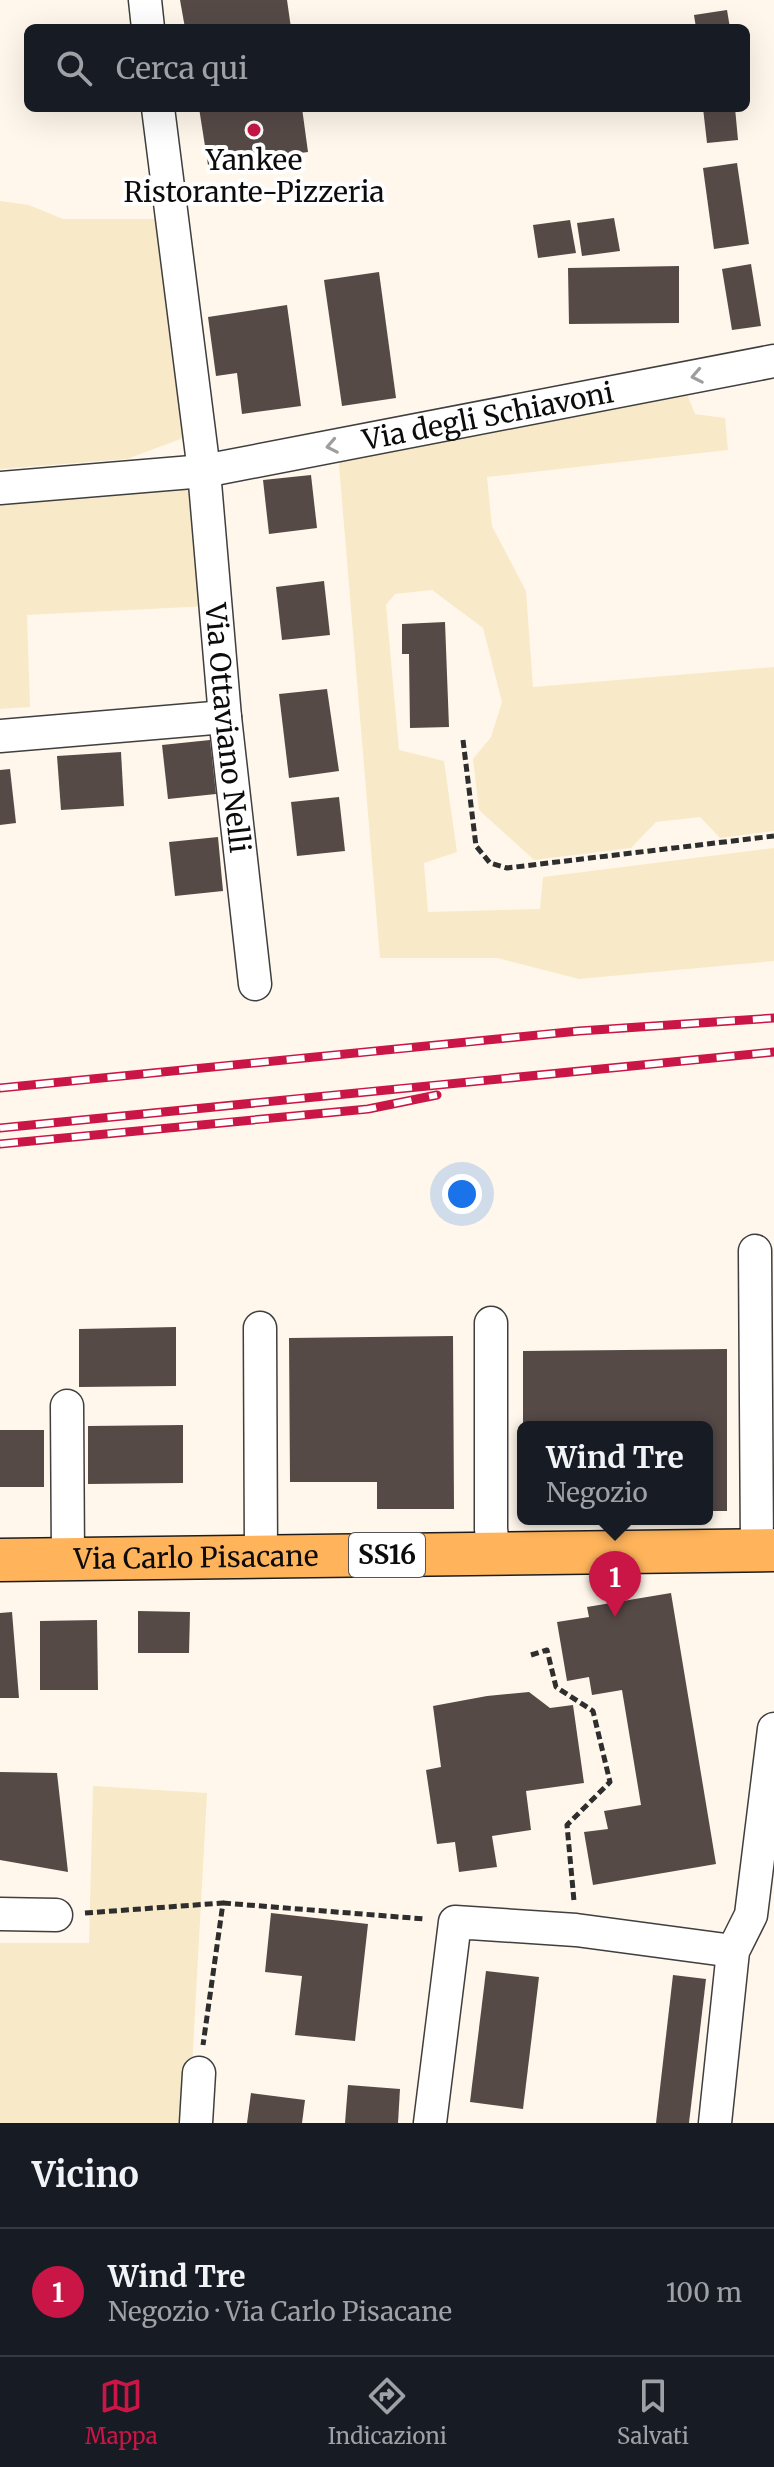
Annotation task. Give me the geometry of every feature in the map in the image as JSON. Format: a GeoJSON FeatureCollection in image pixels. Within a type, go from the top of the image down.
{"type":"FeatureCollection","features":[{"type":"Feature","properties":{"kind":"main road","name":"Via Carlo Pisacane"},"geometry":{"type":"LineString","coordinates":[[0,1560],[766,1550]]}},
{"type":"Feature","properties":{"kind":"street"},"geometry":{"type":"LineString","coordinates":[[145,0],[148,24]]}},
{"type":"Feature","properties":{"kind":"street","name":"Via Ottaviano Nelli"},"geometry":{"type":"LineString","coordinates":[[159,112],[204,471],[225,717],[255,984]]}},
{"type":"Feature","properties":{"kind":"street","name":"Via degli Schiavoni"},"geometry":{"type":"LineString","coordinates":[[0,488],[204,471],[774,361]]}},
{"type":"Feature","properties":{"kind":"street"},"geometry":{"type":"LineString","coordinates":[[0,736],[225,717]]}},
{"type":"Feature","properties":{"kind":"street"},"geometry":{"type":"LineString","coordinates":[[755,1251],[766,1550]]}},
{"type":"Feature","properties":{"kind":"street"},"geometry":{"type":"LineString","coordinates":[[491,1323],[491,1529],[494,1554]]}},
{"type":"Feature","properties":{"kind":"street"},"geometry":{"type":"LineString","coordinates":[[260,1328],[261,1556]]}},
{"type":"Feature","properties":{"kind":"street"},"geometry":{"type":"LineString","coordinates":[[67,1406],[68,1559]]}},
{"type":"Feature","properties":{"kind":"street"},"geometry":{"type":"LineString","coordinates":[[715,2123],[733,1951],[763,1916],[774,1729]]}},
{"type":"Feature","properties":{"kind":"street"},"geometry":{"type":"LineString","coordinates":[[0,1914],[56,1915]]}},
{"type":"Feature","properties":{"kind":"street"},"geometry":{"type":"LineString","coordinates":[[430,2123],[455,1922],[576,1930],[733,1951]]}},
{"type":"Feature","properties":{"kind":"street"},"geometry":{"type":"LineString","coordinates":[[196,2123],[199,2073]]}},
{"type":"Feature","properties":{"kind":"path"},"geometry":{"type":"LineString","coordinates":[[463,740],[476,846],[490,863],[507,868],[774,836]]}},
{"type":"Feature","properties":{"kind":"path"},"geometry":{"type":"LineString","coordinates":[[531,1655],[547,1650],[556,1687],[593,1711],[610,1782],[567,1825],[576,1930]]}},
{"type":"Feature","properties":{"kind":"path"},"geometry":{"type":"LineString","coordinates":[[56,1915],[223,1903],[455,1922]]}},
{"type":"Feature","properties":{"kind":"path"},"geometry":{"type":"LineString","coordinates":[[199,2073],[223,1903]]}},
{"type":"Feature","properties":{"kind":"shaded area"},"geometry":{"type":"Polygon","coordinates":[[[0,201],[29,205],[63,219],[160,219],[186,437],[127,459],[0,469],[0,201]]]}},
{"type":"Feature","properties":{"kind":"shaded area"},"geometry":{"type":"Polygon","coordinates":[[[687,394],[695,414],[725,418],[728,450],[487,477],[492,526],[526,591],[533,687],[774,667],[774,831],[720,838],[700,817],[656,822],[631,848],[534,860],[479,810],[473,759],[491,737],[502,702],[483,628],[432,590],[395,594],[386,605],[399,750],[444,761],[457,852],[424,863],[428,912],[540,909],[543,877],[774,848],[774,961],[579,979],[497,958],[380,958],[338,453],[687,394]]]}},
{"type":"Feature","properties":{"kind":"shaded area"},"geometry":{"type":"Polygon","coordinates":[[[179,479],[201,500],[210,606],[27,615],[30,707],[0,709],[0,495],[179,479]]]}},
{"type":"Feature","properties":{"kind":"shaded area"},"geometry":{"type":"Polygon","coordinates":[[[93,1786],[207,1793],[189,2123],[0,2123],[0,1943],[89,1943],[93,1786]]]}},
{"type":"Feature","properties":{"kind":"building"},"geometry":{"type":"Polygon","coordinates":[[[180,0],[287,0],[290,24],[184,24],[180,0]]]}},
{"type":"Feature","properties":{"kind":"building"},"geometry":{"type":"Polygon","coordinates":[[[727,10],[729,24],[695,24],[694,15],[727,10]]]}},
{"type":"Feature","properties":{"kind":"building","name":"Yankee Ristorante-Pizzeria"},"geometry":{"type":"Polygon","coordinates":[[[200,112],[303,112],[308,152],[208,165],[200,112]]]}},
{"type":"Feature","properties":{"kind":"building"},"geometry":{"type":"Polygon","coordinates":[[[703,112],[735,112],[738,140],[707,143],[703,112]]]}},
{"type":"Feature","properties":{"kind":"building"},"geometry":{"type":"Polygon","coordinates":[[[737,163],[749,244],[714,249],[703,168],[737,163]]]}},
{"type":"Feature","properties":{"kind":"building"},"geometry":{"type":"Polygon","coordinates":[[[614,218],[620,251],[582,256],[577,223],[614,218]]]}},
{"type":"Feature","properties":{"kind":"building"},"geometry":{"type":"Polygon","coordinates":[[[570,220],[576,253],[538,258],[533,225],[570,220]]]}},
{"type":"Feature","properties":{"kind":"building"},"geometry":{"type":"Polygon","coordinates":[[[751,264],[761,326],[732,330],[722,269],[751,264]]]}},
{"type":"Feature","properties":{"kind":"building"},"geometry":{"type":"Polygon","coordinates":[[[679,266],[679,323],[569,324],[568,268],[679,266]]]}},
{"type":"Feature","properties":{"kind":"building"},"geometry":{"type":"Polygon","coordinates":[[[379,272],[396,398],[342,406],[324,280],[379,272]]]}},
{"type":"Feature","properties":{"kind":"building"},"geometry":{"type":"Polygon","coordinates":[[[287,305],[301,406],[242,414],[237,373],[216,376],[208,317],[287,305]]]}},
{"type":"Feature","properties":{"kind":"building"},"geometry":{"type":"Polygon","coordinates":[[[311,475],[317,528],[269,534],[263,480],[311,475]]]}},
{"type":"Feature","properties":{"kind":"building"},"geometry":{"type":"Polygon","coordinates":[[[324,581],[330,635],[282,640],[276,587],[324,581]]]}},
{"type":"Feature","properties":{"kind":"building"},"geometry":{"type":"Polygon","coordinates":[[[445,622],[449,727],[410,728],[409,654],[402,654],[402,624],[445,622]]]}},
{"type":"Feature","properties":{"kind":"building"},"geometry":{"type":"Polygon","coordinates":[[[327,689],[339,771],[289,778],[279,694],[327,689]]]}},
{"type":"Feature","properties":{"kind":"building"},"geometry":{"type":"Polygon","coordinates":[[[210,740],[216,794],[168,799],[162,745],[210,740]]]}},
{"type":"Feature","properties":{"kind":"building"},"geometry":{"type":"Polygon","coordinates":[[[121,752],[124,806],[61,810],[57,756],[121,752]]]}},
{"type":"Feature","properties":{"kind":"building"},"geometry":{"type":"Polygon","coordinates":[[[10,769],[16,823],[0,825],[0,770],[10,769]]]}},
{"type":"Feature","properties":{"kind":"building"},"geometry":{"type":"Polygon","coordinates":[[[339,797],[345,851],[297,856],[291,802],[339,797]]]}},
{"type":"Feature","properties":{"kind":"building"},"geometry":{"type":"Polygon","coordinates":[[[218,837],[223,891],[175,896],[169,842],[218,837]]]}},
{"type":"Feature","properties":{"kind":"building"},"geometry":{"type":"Polygon","coordinates":[[[176,1327],[176,1386],[79,1387],[79,1329],[176,1327]]]}},
{"type":"Feature","properties":{"kind":"building"},"geometry":{"type":"Polygon","coordinates":[[[453,1336],[454,1509],[377,1509],[377,1482],[290,1482],[289,1338],[453,1336]]]}},
{"type":"Feature","properties":{"kind":"building"},"geometry":{"type":"Polygon","coordinates":[[[727,1349],[727,1511],[713,1511],[713,1421],[523,1421],[523,1351],[727,1349]]]}},
{"type":"Feature","properties":{"kind":"building"},"geometry":{"type":"Polygon","coordinates":[[[183,1425],[183,1483],[88,1484],[88,1426],[183,1425]]]}},
{"type":"Feature","properties":{"kind":"building"},"geometry":{"type":"Polygon","coordinates":[[[0,1430],[44,1430],[44,1487],[0,1487],[0,1430]]]}},
{"type":"Feature","properties":{"kind":"building"},"geometry":{"type":"Polygon","coordinates":[[[671,1593],[716,1864],[593,1885],[584,1832],[608,1829],[604,1811],[641,1805],[622,1690],[592,1695],[589,1677],[567,1681],[557,1622],[589,1617],[587,1607],[671,1593]]]}},
{"type":"Feature","properties":{"kind":"building"},"geometry":{"type":"Polygon","coordinates":[[[138,1611],[190,1612],[189,1653],[138,1653],[138,1611]]]}},
{"type":"Feature","properties":{"kind":"building"},"geometry":{"type":"Polygon","coordinates":[[[12,1612],[19,1698],[0,1698],[0,1613],[12,1612]]]}},
{"type":"Feature","properties":{"kind":"building"},"geometry":{"type":"Polygon","coordinates":[[[97,1620],[98,1690],[40,1690],[40,1621],[97,1620]]]}},
{"type":"Feature","properties":{"kind":"building"},"geometry":{"type":"Polygon","coordinates":[[[529,1692],[550,1708],[573,1705],[584,1783],[526,1791],[531,1830],[492,1836],[497,1867],[459,1872],[455,1842],[437,1844],[426,1770],[441,1767],[433,1706],[529,1692]]]}},
{"type":"Feature","properties":{"kind":"building"},"geometry":{"type":"Polygon","coordinates":[[[0,1772],[57,1773],[68,1872],[0,1860],[0,1772]]]}},
{"type":"Feature","properties":{"kind":"building"},"geometry":{"type":"Polygon","coordinates":[[[271,1913],[368,1924],[355,2041],[295,2035],[302,1976],[265,1972],[271,1913]]]}},
{"type":"Feature","properties":{"kind":"building"},"geometry":{"type":"Polygon","coordinates":[[[486,1971],[539,1977],[523,2109],[470,2102],[486,1971]]]}},
{"type":"Feature","properties":{"kind":"building"},"geometry":{"type":"Polygon","coordinates":[[[673,1975],[706,1979],[689,2123],[656,2123],[673,1975]]]}},
{"type":"Feature","properties":{"kind":"building"},"geometry":{"type":"Polygon","coordinates":[[[348,2085],[400,2089],[398,2123],[345,2123],[348,2085]]]}},
{"type":"Feature","properties":{"kind":"building"},"geometry":{"type":"Polygon","coordinates":[[[251,2093],[305,2100],[302,2123],[247,2123],[251,2093]]]}},
{"type":"Feature","properties":{"kind":"railway"},"geometry":{"type":"LineString","coordinates":[[0,1088],[579,1031],[774,1018]]}},
{"type":"Feature","properties":{"kind":"railway"},"geometry":{"type":"LineString","coordinates":[[0,1128],[774,1052]]}},
{"type":"Feature","properties":{"kind":"railway"},"geometry":{"type":"LineString","coordinates":[[0,1144],[368,1109],[437,1095]]}},
{"type":"Feature","properties":{"kind":"place","name":"Yankee Ristorante-Pizzeria"},"geometry":{"type":"Point","coordinates":[254,130]}},
{"type":"Feature","properties":{"kind":"place","name":"Wind Tre"},"geometry":{"type":"Point","coordinates":[615,1617]}}]}
